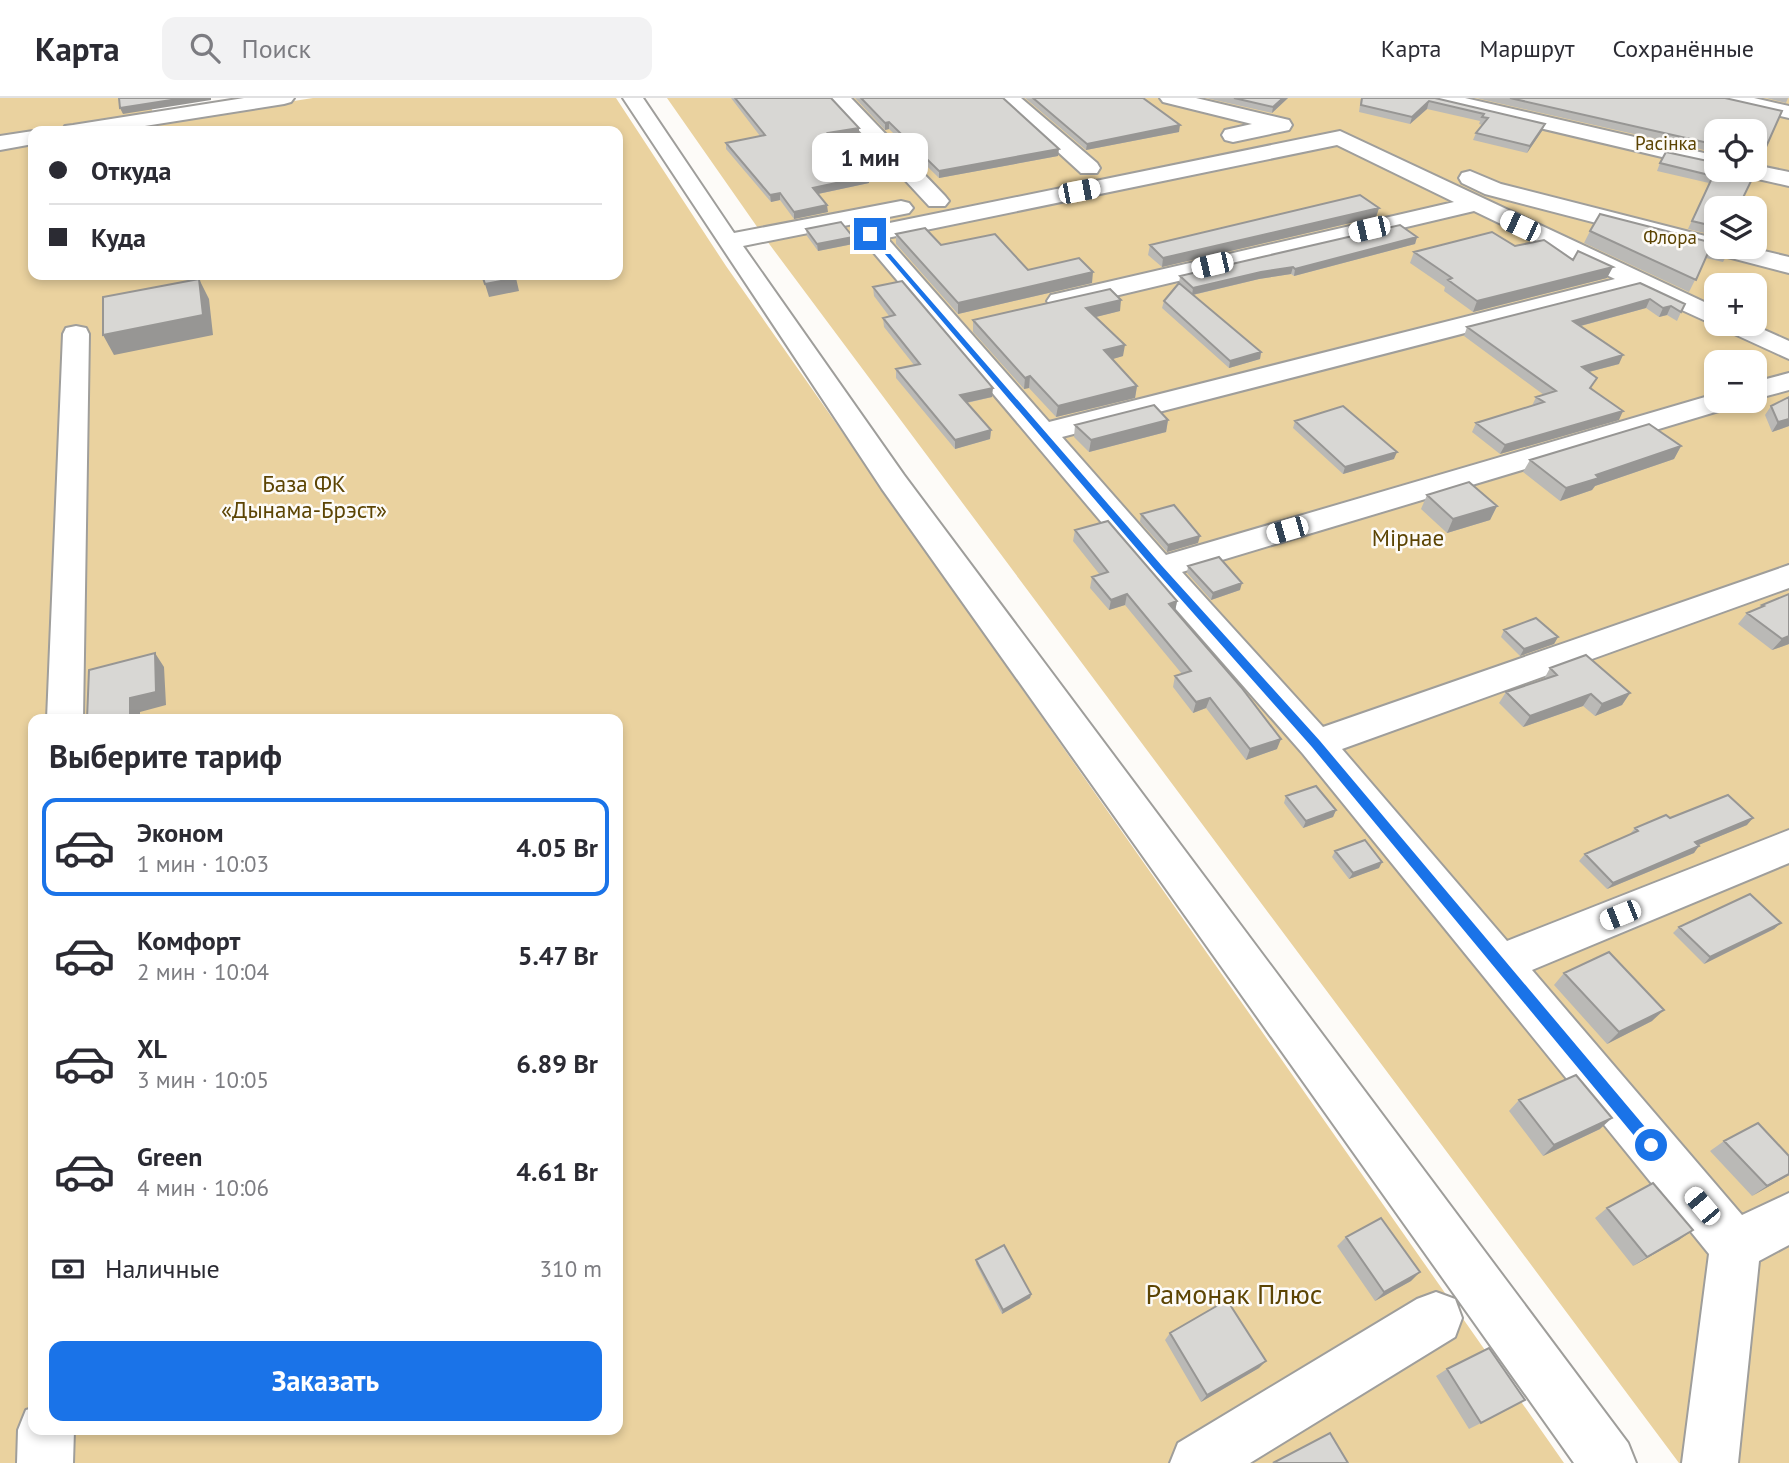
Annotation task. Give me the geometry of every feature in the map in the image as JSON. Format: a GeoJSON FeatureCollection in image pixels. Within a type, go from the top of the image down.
{"type":"FeatureCollection","features":[{"type":"Feature","properties":{"kind":"street"},"geometry":{"type":"LineString","coordinates":[[93,126],[165,107],[284,98]]}},
{"type":"Feature","properties":{"kind":"street"},"geometry":{"type":"LineString","coordinates":[[633,98],[893,482],[1608,1463]]}},
{"type":"Feature","properties":{"kind":"street"},"geometry":{"type":"LineString","coordinates":[[839,98],[937,201]]}},
{"type":"Feature","properties":{"kind":"street"},"geometry":{"type":"LineString","coordinates":[[1009,98],[1089,168]]}},
{"type":"Feature","properties":{"kind":"street"},"geometry":{"type":"LineString","coordinates":[[1170,98],[1281,125],[1217,139]]}},
{"type":"Feature","properties":{"kind":"street"},"geometry":{"type":"LineString","coordinates":[[1438,98],[1704,160]]}},
{"type":"Feature","properties":{"kind":"street"},"geometry":{"type":"LineString","coordinates":[[1726,98],[1789,111]]}},
{"type":"Feature","properties":{"kind":"street"},"geometry":{"type":"LineString","coordinates":[[1704,312],[1339,138],[870,234],[962,323],[1044,433],[1158,568],[1316,744],[1735,1246],[1710,1463]]}},
{"type":"Feature","properties":{"kind":"street"},"geometry":{"type":"LineString","coordinates":[[0,143],[28,139]]}},
{"type":"Feature","properties":{"kind":"street"},"geometry":{"type":"LineString","coordinates":[[1425,156],[1493,189],[1704,243]]}},
{"type":"Feature","properties":{"kind":"street"},"geometry":{"type":"LineString","coordinates":[[728,242],[937,201],[1115,162]]}},
{"type":"Feature","properties":{"kind":"street"},"geometry":{"type":"LineString","coordinates":[[1767,174],[1789,179]]}},
{"type":"Feature","properties":{"kind":"street"},"geometry":{"type":"LineString","coordinates":[[1043,304],[1474,204]]}},
{"type":"Feature","properties":{"kind":"street"},"geometry":{"type":"LineString","coordinates":[[1765,259],[1789,265]]}},
{"type":"Feature","properties":{"kind":"street"},"geometry":{"type":"LineString","coordinates":[[1044,433],[1636,281]]}},
{"type":"Feature","properties":{"kind":"street"},"geometry":{"type":"LineString","coordinates":[[65,714],[76,334]]}},
{"type":"Feature","properties":{"kind":"street"},"geometry":{"type":"LineString","coordinates":[[1756,336],[1789,351]]}},
{"type":"Feature","properties":{"kind":"street"},"geometry":{"type":"LineString","coordinates":[[1767,387],[1789,381]]}},
{"type":"Feature","properties":{"kind":"street"},"geometry":{"type":"LineString","coordinates":[[1158,568],[1704,407]]}},
{"type":"Feature","properties":{"kind":"street"},"geometry":{"type":"LineString","coordinates":[[1316,744],[1789,576]]}},
{"type":"Feature","properties":{"kind":"street"},"geometry":{"type":"LineString","coordinates":[[1499,964],[1789,846]]}},
{"type":"Feature","properties":{"kind":"street"},"geometry":{"type":"LineString","coordinates":[[1735,1246],[1789,1218]]}},
{"type":"Feature","properties":{"kind":"street"},"geometry":{"type":"LineString","coordinates":[[1198,1463],[1436,1318]]}},
{"type":"Feature","properties":{"kind":"street"},"geometry":{"type":"LineString","coordinates":[[45,1463],[46,1435]]}},
{"type":"Feature","properties":{"kind":"green space"},"geometry":{"type":"Polygon","coordinates":[[[0,98],[149,98],[153,114],[68,126],[28,126],[28,135],[0,139],[0,98]]]}},
{"type":"Feature","properties":{"kind":"green space"},"geometry":{"type":"Polygon","coordinates":[[[313,98],[616,98],[726,266],[1564,1463],[0,1463],[0,148],[28,144],[28,280],[623,280],[623,126],[137,126],[313,98]]]}},
{"type":"Feature","properties":{"kind":"green space","name":"Мірнае"},"geometry":{"type":"Polygon","coordinates":[[[667,98],[1789,98],[1789,1463],[1679,1463],[767,241],[667,98]]]}},
{"type":"Feature","properties":{"kind":"building"},"geometry":{"type":"Polygon","coordinates":[[[119,98],[184,98],[120,108],[119,98]]]}},
{"type":"Feature","properties":{"kind":"building"},"geometry":{"type":"Polygon","coordinates":[[[735,98],[831,98],[859,128],[828,133],[869,176],[813,188],[827,205],[794,212],[780,193],[770,195],[726,143],[765,135],[735,98]]]}},
{"type":"Feature","properties":{"kind":"building"},"geometry":{"type":"Polygon","coordinates":[[[861,98],[1003,98],[1059,149],[939,171],[861,98]]]}},
{"type":"Feature","properties":{"kind":"building"},"geometry":{"type":"Polygon","coordinates":[[[1033,98],[1143,98],[1180,125],[1087,144],[1033,98]]]}},
{"type":"Feature","properties":{"kind":"building"},"geometry":{"type":"Polygon","coordinates":[[[1234,98],[1283,98],[1273,107],[1234,98]]]}},
{"type":"Feature","properties":{"kind":"building"},"geometry":{"type":"Polygon","coordinates":[[[1362,98],[1435,98],[1545,124],[1530,146],[1476,133],[1488,118],[1482,117],[1484,114],[1429,101],[1412,117],[1361,105],[1362,98]]]}},
{"type":"Feature","properties":{"kind":"building"},"geometry":{"type":"Polygon","coordinates":[[[1510,98],[1725,98],[1782,111],[1767,145],[1767,119],[1704,119],[1704,142],[1510,98]]]}},
{"type":"Feature","properties":{"kind":"building"},"geometry":{"type":"Polygon","coordinates":[[[1666,152],[1704,160],[1704,174],[1660,163],[1666,152]]]}},
{"type":"Feature","properties":{"kind":"building"},"geometry":{"type":"Polygon","coordinates":[[[1710,182],[1751,182],[1744,196],[1704,196],[1704,224],[1692,221],[1710,182]]]}},
{"type":"Feature","properties":{"kind":"building"},"geometry":{"type":"Polygon","coordinates":[[[1360,195],[1379,208],[1163,258],[1150,245],[1360,195]]]}},
{"type":"Feature","properties":{"kind":"building"},"geometry":{"type":"Polygon","coordinates":[[[1600,214],[1704,241],[1705,259],[1696,280],[1590,231],[1600,214]]]}},
{"type":"Feature","properties":{"kind":"building"},"geometry":{"type":"Polygon","coordinates":[[[841,222],[853,237],[817,244],[806,229],[841,222]]]}},
{"type":"Feature","properties":{"kind":"building"},"geometry":{"type":"Polygon","coordinates":[[[1400,225],[1417,237],[1295,269],[1293,267],[1261,272],[1193,288],[1180,276],[1400,225]]]}},
{"type":"Feature","properties":{"kind":"building"},"geometry":{"type":"Polygon","coordinates":[[[925,228],[941,245],[995,234],[1028,270],[1079,258],[1093,272],[958,303],[896,234],[925,228]]]}},
{"type":"Feature","properties":{"kind":"building"},"geometry":{"type":"Polygon","coordinates":[[[1492,232],[1515,246],[1544,240],[1573,260],[1578,251],[1613,267],[1477,301],[1448,280],[1452,278],[1414,252],[1492,232]]]}},
{"type":"Feature","properties":{"kind":"building"},"geometry":{"type":"Polygon","coordinates":[[[199,280],[203,315],[103,335],[103,297],[199,280]]]}},
{"type":"Feature","properties":{"kind":"building"},"geometry":{"type":"Polygon","coordinates":[[[484,280],[506,280],[485,284],[484,280]]]}},
{"type":"Feature","properties":{"kind":"building"},"geometry":{"type":"Polygon","coordinates":[[[902,281],[993,388],[960,395],[991,430],[955,440],[896,369],[920,364],[883,318],[895,315],[873,287],[902,281]]]}},
{"type":"Feature","properties":{"kind":"building"},"geometry":{"type":"Polygon","coordinates":[[[1179,283],[1261,352],[1230,361],[1164,301],[1179,283]]]}},
{"type":"Feature","properties":{"kind":"building"},"geometry":{"type":"Polygon","coordinates":[[[1640,283],[1685,304],[1681,312],[1671,306],[1663,308],[1650,299],[1573,321],[1623,355],[1582,367],[1597,378],[1590,388],[1623,411],[1505,445],[1476,423],[1544,402],[1536,397],[1556,391],[1467,327],[1640,283]]]}},
{"type":"Feature","properties":{"kind":"building"},"geometry":{"type":"Polygon","coordinates":[[[1110,289],[1121,300],[1086,308],[1125,345],[1104,350],[1137,386],[1058,406],[1030,376],[1025,378],[973,320],[1110,289]]]}},
{"type":"Feature","properties":{"kind":"building"},"geometry":{"type":"Polygon","coordinates":[[[1789,397],[1789,419],[1778,422],[1771,406],[1789,397]]]}},
{"type":"Feature","properties":{"kind":"building"},"geometry":{"type":"Polygon","coordinates":[[[1154,405],[1168,420],[1091,440],[1075,425],[1154,405]]]}},
{"type":"Feature","properties":{"kind":"building"},"geometry":{"type":"Polygon","coordinates":[[[1343,406],[1397,452],[1345,467],[1295,421],[1343,406]]]}},
{"type":"Feature","properties":{"kind":"building"},"geometry":{"type":"Polygon","coordinates":[[[1649,424],[1681,446],[1566,488],[1530,460],[1649,424]]]}},
{"type":"Feature","properties":{"kind":"building"},"geometry":{"type":"Polygon","coordinates":[[[1469,482],[1497,506],[1453,519],[1427,495],[1469,482]]]}},
{"type":"Feature","properties":{"kind":"building"},"geometry":{"type":"Polygon","coordinates":[[[1174,505],[1200,536],[1168,545],[1141,514],[1174,505]]]}},
{"type":"Feature","properties":{"kind":"building"},"geometry":{"type":"Polygon","coordinates":[[[1108,521],[1177,601],[1169,604],[1241,687],[1281,739],[1250,749],[1210,698],[1196,702],[1175,676],[1191,671],[1127,594],[1111,600],[1092,577],[1108,572],[1075,530],[1108,521]]]}},
{"type":"Feature","properties":{"kind":"building"},"geometry":{"type":"Polygon","coordinates":[[[1219,557],[1242,583],[1213,593],[1188,566],[1219,557]]]}},
{"type":"Feature","properties":{"kind":"building"},"geometry":{"type":"Polygon","coordinates":[[[1789,594],[1789,636],[1782,639],[1747,613],[1764,606],[1762,605],[1789,594]]]}},
{"type":"Feature","properties":{"kind":"building"},"geometry":{"type":"Polygon","coordinates":[[[1536,618],[1558,637],[1524,649],[1504,630],[1536,618]]]}},
{"type":"Feature","properties":{"kind":"building"},"geometry":{"type":"Polygon","coordinates":[[[155,653],[156,692],[130,698],[130,714],[87,714],[89,670],[155,653]]]}},
{"type":"Feature","properties":{"kind":"building"},"geometry":{"type":"Polygon","coordinates":[[[1586,655],[1630,693],[1602,704],[1591,694],[1530,716],[1506,692],[1557,675],[1550,668],[1586,655]]]}},
{"type":"Feature","properties":{"kind":"building"},"geometry":{"type":"Polygon","coordinates":[[[1316,786],[1336,810],[1306,821],[1286,796],[1316,786]]]}},
{"type":"Feature","properties":{"kind":"building"},"geometry":{"type":"Polygon","coordinates":[[[1728,795],[1753,818],[1695,842],[1699,846],[1613,883],[1585,854],[1638,831],[1635,828],[1666,815],[1670,818],[1728,795]]]}},
{"type":"Feature","properties":{"kind":"building"},"geometry":{"type":"Polygon","coordinates":[[[1365,840],[1382,862],[1353,873],[1335,851],[1365,840]]]}},
{"type":"Feature","properties":{"kind":"building"},"geometry":{"type":"Polygon","coordinates":[[[1750,894],[1781,923],[1710,957],[1679,927],[1750,894]]]}},
{"type":"Feature","properties":{"kind":"building"},"geometry":{"type":"Polygon","coordinates":[[[1609,952],[1664,1010],[1619,1032],[1564,973],[1609,952]]]}},
{"type":"Feature","properties":{"kind":"building"},"geometry":{"type":"Polygon","coordinates":[[[1576,1075],[1612,1118],[1554,1145],[1519,1100],[1576,1075]]]}},
{"type":"Feature","properties":{"kind":"building"},"geometry":{"type":"Polygon","coordinates":[[[1758,1123],[1789,1156],[1789,1174],[1767,1186],[1724,1141],[1758,1123]]]}},
{"type":"Feature","properties":{"kind":"building"},"geometry":{"type":"Polygon","coordinates":[[[1653,1183],[1693,1230],[1647,1257],[1607,1208],[1653,1183]]]}},
{"type":"Feature","properties":{"kind":"building"},"geometry":{"type":"Polygon","coordinates":[[[1381,1218],[1420,1272],[1384,1292],[1346,1237],[1381,1218]]]}},
{"type":"Feature","properties":{"kind":"building"},"geometry":{"type":"Polygon","coordinates":[[[1004,1245],[1031,1294],[1003,1310],[976,1260],[1004,1245]]]}},
{"type":"Feature","properties":{"kind":"building"},"geometry":{"type":"Polygon","coordinates":[[[1227,1300],[1266,1361],[1207,1395],[1170,1333],[1227,1300]]]}},
{"type":"Feature","properties":{"kind":"building"},"geometry":{"type":"Polygon","coordinates":[[[1489,1348],[1525,1400],[1481,1423],[1447,1369],[1489,1348]]]}},
{"type":"Feature","properties":{"kind":"building"},"geometry":{"type":"Polygon","coordinates":[[[1330,1433],[1348,1463],[1273,1463],[1330,1433]]]}},
{"type":"Feature","properties":{"kind":"route"},"geometry":{"type":"LineString","coordinates":[[870,234],[1158,568],[1316,744],[1651,1145]]}},
{"type":"Feature","properties":{"kind":"park label","name":"Расінка"},"geometry":{"type":"Point","coordinates":[1666,143]}},
{"type":"Feature","properties":{"kind":"park label","name":"Флора"},"geometry":{"type":"Point","coordinates":[1670,237]}},
{"type":"Feature","properties":{"kind":"park label","name":"База ФК «Дынама-Брэст»"},"geometry":{"type":"Point","coordinates":[304,496]}},
{"type":"Feature","properties":{"kind":"park label","name":"Рамонак Плюс"},"geometry":{"type":"Point","coordinates":[1234,1293]}}]}
